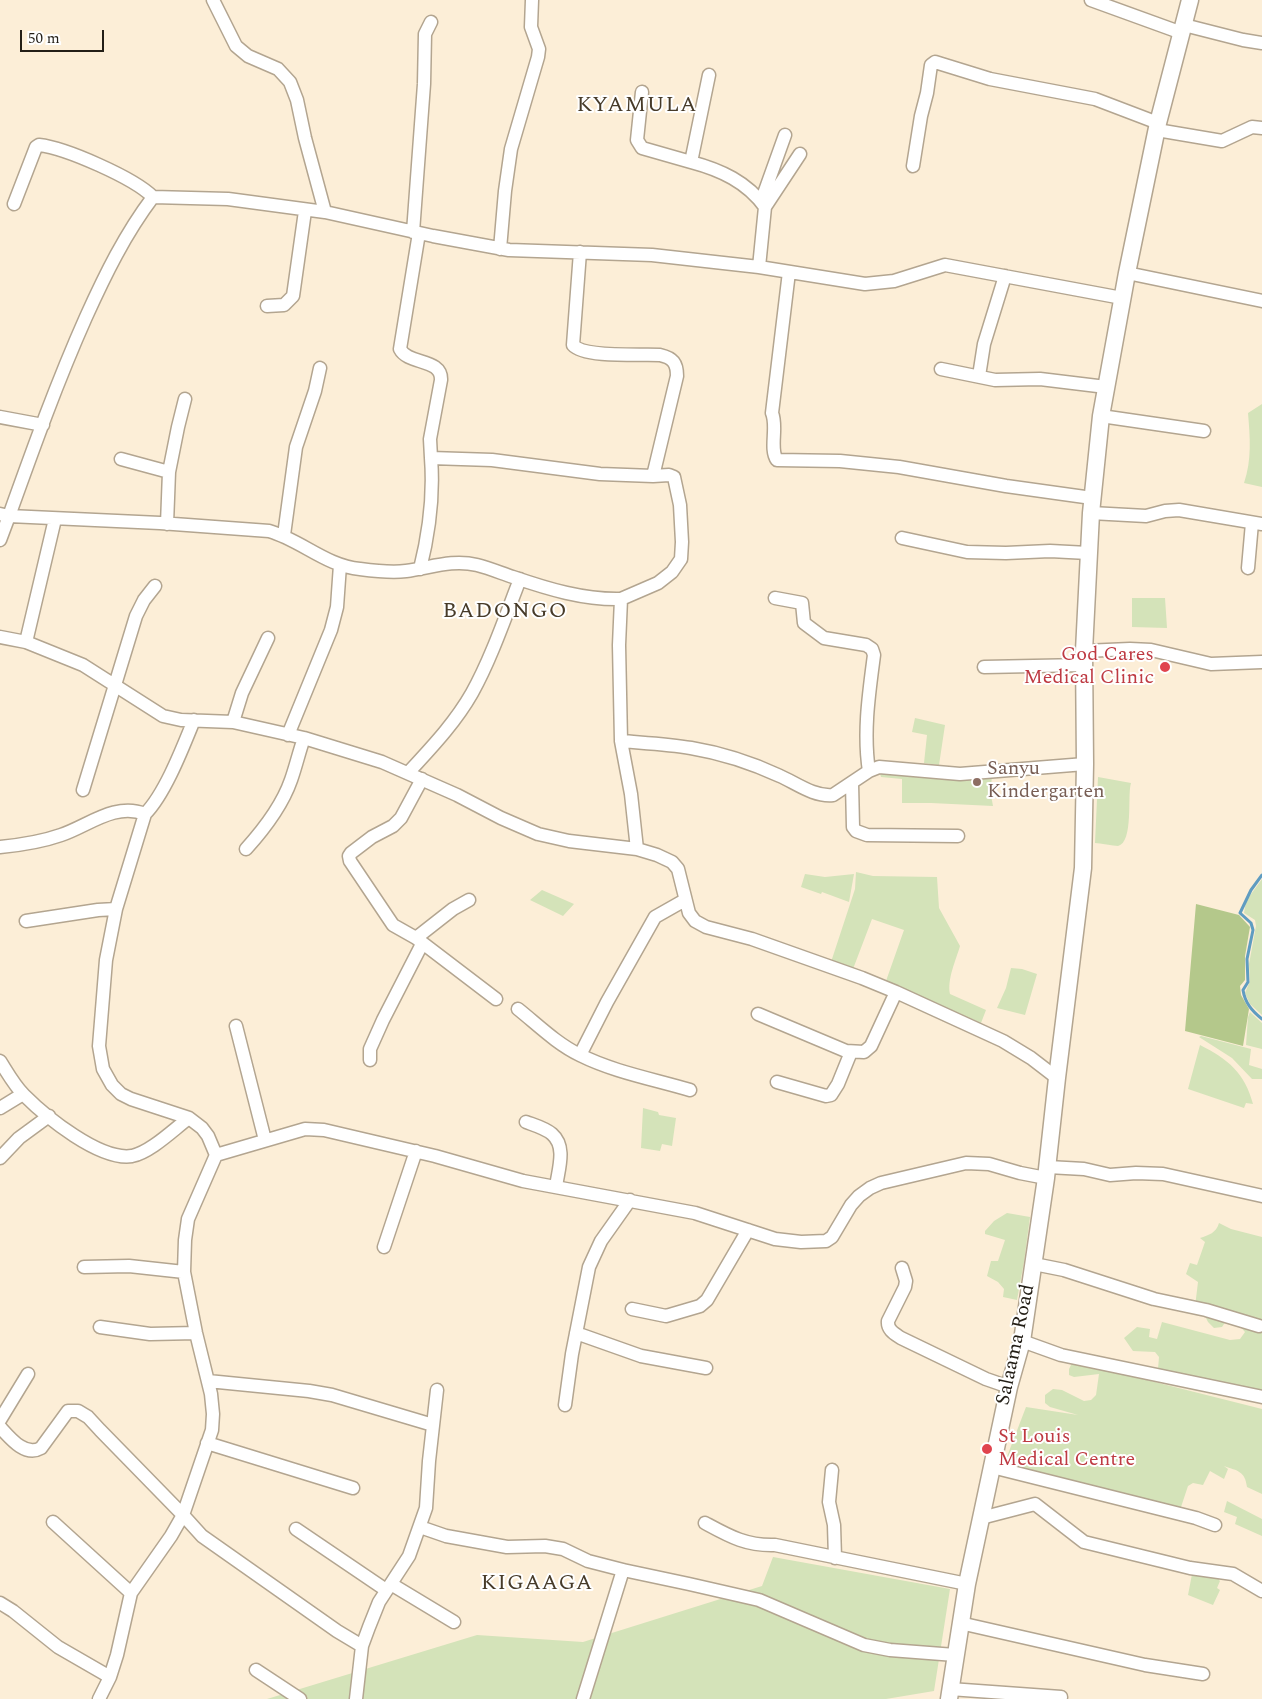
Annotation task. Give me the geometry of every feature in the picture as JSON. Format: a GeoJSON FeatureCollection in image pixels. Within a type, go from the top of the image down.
{"type":"FeatureCollection","features":[{"type":"Feature","properties":{"kind":"main road","name":"Salaama Road"},"geometry":{"type":"LineString","coordinates":[[950,1694],[967,1584],[1009,1387],[1022,1341],[1047,1172],[1083,868],[1086,764],[1084,658],[1088,554],[1101,416],[1126,273],[1158,126],[1190,0]]}},
{"type":"Feature","properties":{"kind":"street"},"geometry":{"type":"LineString","coordinates":[[213,0],[236,46],[248,56],[278,70],[290,82],[297,100],[325,212]]}},
{"type":"Feature","properties":{"kind":"street"},"geometry":{"type":"LineString","coordinates":[[500,249],[511,149],[538,57],[537,39],[531,27],[532,0]]}},
{"type":"Feature","properties":{"kind":"street"},"geometry":{"type":"LineString","coordinates":[[1091,0],[1183,29],[1262,43]]}},
{"type":"Feature","properties":{"kind":"street"},"geometry":{"type":"LineString","coordinates":[[420,569],[430,518],[433,475],[430,439],[441,372],[437,368],[405,356],[400,349],[416,232],[425,34],[431,22]]}},
{"type":"Feature","properties":{"kind":"street"},"geometry":{"type":"LineString","coordinates":[[913,166],[931,65],[935,62],[990,79],[1095,100],[1158,126],[1222,141],[1252,127],[1262,128]]}},
{"type":"Feature","properties":{"kind":"street"},"geometry":{"type":"LineString","coordinates":[[691,162],[709,76]]}},
{"type":"Feature","properties":{"kind":"street"},"geometry":{"type":"LineString","coordinates":[[642,92],[636,140],[642,148],[732,176],[763,205]]}},
{"type":"Feature","properties":{"kind":"street"},"geometry":{"type":"LineString","coordinates":[[759,267],[763,205],[785,135]]}},
{"type":"Feature","properties":{"kind":"street"},"geometry":{"type":"LineString","coordinates":[[14,204],[36,147],[40,145],[61,150],[111,172],[141,187],[153,197],[228,199],[305,211],[325,212],[500,249],[652,255],[759,267],[874,284],[894,281],[945,265],[1122,298]]}},
{"type":"Feature","properties":{"kind":"street"},"geometry":{"type":"LineString","coordinates":[[763,205],[781,185],[800,154]]}},
{"type":"Feature","properties":{"kind":"street"},"geometry":{"type":"LineString","coordinates":[[0,540],[4,515],[66,363],[111,263],[130,230],[153,197]]}},
{"type":"Feature","properties":{"kind":"street"},"geometry":{"type":"LineString","coordinates":[[267,306],[284,306],[293,296],[305,211]]}},
{"type":"Feature","properties":{"kind":"street"},"geometry":{"type":"LineString","coordinates":[[580,252],[573,345],[576,349],[599,354],[660,355],[670,358],[677,366],[677,376],[652,476]]}},
{"type":"Feature","properties":{"kind":"street"},"geometry":{"type":"LineString","coordinates":[[789,272],[772,413],[775,422],[774,453],[777,460],[840,460],[899,466],[1006,486],[1092,506],[1146,516],[1165,510],[1179,510],[1257,524],[1248,568]]}},
{"type":"Feature","properties":{"kind":"street"},"geometry":{"type":"LineString","coordinates":[[1126,273],[1262,301]]}},
{"type":"Feature","properties":{"kind":"street"},"geometry":{"type":"LineString","coordinates":[[979,376],[984,344],[1005,276]]}},
{"type":"Feature","properties":{"kind":"street"},"geometry":{"type":"LineString","coordinates":[[284,535],[296,447],[315,391],[320,368]]}},
{"type":"Feature","properties":{"kind":"street"},"geometry":{"type":"LineString","coordinates":[[941,369],[995,380],[1040,379],[1106,387]]}},
{"type":"Feature","properties":{"kind":"street"},"geometry":{"type":"LineString","coordinates":[[167,524],[169,472],[185,399]]}},
{"type":"Feature","properties":{"kind":"street"},"geometry":{"type":"LineString","coordinates":[[1101,416],[1204,431]]}},
{"type":"Feature","properties":{"kind":"street"},"geometry":{"type":"LineString","coordinates":[[0,417],[42,425]]}},
{"type":"Feature","properties":{"kind":"street"},"geometry":{"type":"LineString","coordinates":[[4,515],[269,531],[284,535],[340,565],[358,569],[387,572],[420,569],[458,562],[478,565],[570,594],[600,600],[621,599],[658,583],[672,572],[681,560],[680,505],[674,477],[669,475],[600,474],[484,459],[431,458]]}},
{"type":"Feature","properties":{"kind":"street"},"geometry":{"type":"LineString","coordinates":[[121,459],[169,472]]}},
{"type":"Feature","properties":{"kind":"street"},"geometry":{"type":"LineString","coordinates":[[26,642],[55,519]]}},
{"type":"Feature","properties":{"kind":"street"},"geometry":{"type":"LineString","coordinates":[[902,538],[967,552],[1050,551],[1088,554]]}},
{"type":"Feature","properties":{"kind":"street"},"geometry":{"type":"LineString","coordinates":[[288,735],[331,630],[337,607],[340,565]]}},
{"type":"Feature","properties":{"kind":"street"},"geometry":{"type":"LineString","coordinates":[[408,773],[439,740],[473,691],[503,625],[520,579]]}},
{"type":"Feature","properties":{"kind":"street"},"geometry":{"type":"LineString","coordinates":[[83,790],[136,616],[144,600],[155,586]]}},
{"type":"Feature","properties":{"kind":"street"},"geometry":{"type":"LineString","coordinates":[[775,598],[800,602],[803,606],[804,623],[824,638],[866,646],[872,649],[874,655],[867,704],[866,744],[869,771]]}},
{"type":"Feature","properties":{"kind":"street"},"geometry":{"type":"LineString","coordinates":[[621,599],[619,645],[621,741],[631,794],[637,849]]}},
{"type":"Feature","properties":{"kind":"street"},"geometry":{"type":"LineString","coordinates":[[0,637],[26,642],[83,665],[163,716],[174,719],[233,722],[304,738],[382,762],[538,834],[569,841],[637,849],[657,855],[672,862],[678,869],[689,913],[695,921],[706,927],[752,939],[896,992],[1003,1041],[1031,1058],[1057,1078]]}},
{"type":"Feature","properties":{"kind":"street"},"geometry":{"type":"LineString","coordinates":[[233,722],[242,693],[268,638]]}},
{"type":"Feature","properties":{"kind":"street"},"geometry":{"type":"LineString","coordinates":[[984,667],[1084,658],[1130,649],[1152,650],[1211,664],[1262,662]]}},
{"type":"Feature","properties":{"kind":"street"},"geometry":{"type":"LineString","coordinates":[[98,1699],[110,1677],[131,1593],[171,1536],[183,1515],[212,1430],[211,1394],[196,1334],[184,1272],[188,1219],[216,1155],[208,1136],[202,1128],[189,1118],[131,1099],[112,1085],[103,1069],[99,1046],[106,960],[116,909],[146,814],[155,804],[194,720]]}},
{"type":"Feature","properties":{"kind":"street"},"geometry":{"type":"LineString","coordinates":[[246,849],[277,810],[291,780],[304,738]]}},
{"type":"Feature","properties":{"kind":"street"},"geometry":{"type":"LineString","coordinates":[[621,741],[691,748],[720,754],[778,775],[821,795],[833,795],[869,771],[884,767],[960,774],[1086,764]]}},
{"type":"Feature","properties":{"kind":"street"},"geometry":{"type":"LineString","coordinates":[[422,779],[401,818],[393,826],[372,837],[357,848],[349,856],[350,862],[393,925],[420,941],[496,999]]}},
{"type":"Feature","properties":{"kind":"street"},"geometry":{"type":"LineString","coordinates":[[852,783],[853,827],[856,831],[867,835],[958,836]]}},
{"type":"Feature","properties":{"kind":"street"},"geometry":{"type":"LineString","coordinates":[[0,846],[18,846],[48,839],[80,828],[100,816],[132,812],[146,814]]}},
{"type":"Feature","properties":{"kind":"street"},"geometry":{"type":"LineString","coordinates":[[370,1060],[370,1049],[420,941],[453,909],[469,900]]}},
{"type":"Feature","properties":{"kind":"street"},"geometry":{"type":"LineString","coordinates":[[580,1055],[607,1002],[655,917],[685,900]]}},
{"type":"Feature","properties":{"kind":"street"},"geometry":{"type":"LineString","coordinates":[[26,921],[116,909]]}},
{"type":"Feature","properties":{"kind":"street"},"geometry":{"type":"LineString","coordinates":[[758,1014],[846,1051],[864,1052],[871,1046],[896,992]]}},
{"type":"Feature","properties":{"kind":"street"},"geometry":{"type":"LineString","coordinates":[[518,1010],[562,1045],[580,1055],[602,1065],[690,1090]]}},
{"type":"Feature","properties":{"kind":"street"},"geometry":{"type":"LineString","coordinates":[[236,1026],[265,1140]]}},
{"type":"Feature","properties":{"kind":"street"},"geometry":{"type":"LineString","coordinates":[[778,1082],[826,1096],[832,1095],[851,1052]]}},
{"type":"Feature","properties":{"kind":"street"},"geometry":{"type":"LineString","coordinates":[[0,1060],[23,1094],[78,1139],[111,1154],[132,1156],[146,1150],[189,1118]]}},
{"type":"Feature","properties":{"kind":"street"},"geometry":{"type":"LineString","coordinates":[[0,1108],[23,1094]]}},
{"type":"Feature","properties":{"kind":"street"},"geometry":{"type":"LineString","coordinates":[[0,1158],[19,1138],[49,1116]]}},
{"type":"Feature","properties":{"kind":"street"},"geometry":{"type":"LineString","coordinates":[[526,1122],[551,1133],[561,1148],[556,1187]]}},
{"type":"Feature","properties":{"kind":"street"},"geometry":{"type":"LineString","coordinates":[[216,1155],[305,1129],[324,1130],[416,1151],[493,1173],[695,1213],[775,1239],[801,1242],[826,1242],[832,1238],[855,1200],[870,1188],[888,1181],[966,1163],[989,1164],[1020,1173],[1084,1169],[1110,1175],[1163,1174],[1262,1196]]}},
{"type":"Feature","properties":{"kind":"street"},"geometry":{"type":"LineString","coordinates":[[384,1247],[416,1151]]}},
{"type":"Feature","properties":{"kind":"street"},"geometry":{"type":"LineString","coordinates":[[565,1405],[586,1280],[594,1255],[601,1241],[630,1200]]}},
{"type":"Feature","properties":{"kind":"street"},"geometry":{"type":"LineString","coordinates":[[632,1309],[666,1316],[700,1306],[707,1300],[748,1230]]}},
{"type":"Feature","properties":{"kind":"street"},"geometry":{"type":"LineString","coordinates":[[1034,1264],[1064,1270],[1154,1299],[1206,1310],[1259,1326]]}},
{"type":"Feature","properties":{"kind":"street"},"geometry":{"type":"LineString","coordinates":[[84,1267],[129,1266],[184,1272]]}},
{"type":"Feature","properties":{"kind":"street"},"geometry":{"type":"LineString","coordinates":[[902,1268],[906,1281],[905,1287],[888,1321],[888,1326],[892,1332],[966,1370],[1009,1387]]}},
{"type":"Feature","properties":{"kind":"street"},"geometry":{"type":"LineString","coordinates":[[100,1327],[150,1334],[196,1334]]}},
{"type":"Feature","properties":{"kind":"street"},"geometry":{"type":"LineString","coordinates":[[576,1332],[642,1356],[706,1368]]}},
{"type":"Feature","properties":{"kind":"street"},"geometry":{"type":"LineString","coordinates":[[1022,1341],[1061,1355],[1262,1397]]}},
{"type":"Feature","properties":{"kind":"street"},"geometry":{"type":"LineString","coordinates":[[0,1420],[28,1374]]}},
{"type":"Feature","properties":{"kind":"street"},"geometry":{"type":"LineString","coordinates":[[208,1381],[332,1395],[433,1424]]}},
{"type":"Feature","properties":{"kind":"street"},"geometry":{"type":"LineString","coordinates":[[356,1699],[362,1646],[376,1608],[409,1556],[420,1528],[427,1500],[433,1424],[438,1390]]}},
{"type":"Feature","properties":{"kind":"street"},"geometry":{"type":"LineString","coordinates":[[0,1427],[21,1447],[30,1452],[41,1448],[65,1414],[71,1410],[78,1411],[88,1417],[202,1536],[337,1632],[362,1646]]}},
{"type":"Feature","properties":{"kind":"street"},"geometry":{"type":"LineString","coordinates":[[207,1443],[353,1488]]}},
{"type":"Feature","properties":{"kind":"street"},"geometry":{"type":"LineString","coordinates":[[992,1467],[1196,1518],[1215,1525]]}},
{"type":"Feature","properties":{"kind":"street"},"geometry":{"type":"LineString","coordinates":[[832,1470],[829,1502],[834,1525],[835,1558]]}},
{"type":"Feature","properties":{"kind":"street"},"geometry":{"type":"LineString","coordinates":[[981,1518],[1035,1504],[1084,1542],[1190,1568],[1233,1574],[1262,1591]]}},
{"type":"Feature","properties":{"kind":"street"},"geometry":{"type":"LineString","coordinates":[[52,1522],[131,1593]]}},
{"type":"Feature","properties":{"kind":"street"},"geometry":{"type":"LineString","coordinates":[[705,1523],[752,1545],[775,1545],[967,1584]]}},
{"type":"Feature","properties":{"kind":"street"},"geometry":{"type":"LineString","coordinates":[[420,1528],[446,1536],[506,1547],[556,1547],[588,1561],[759,1600],[864,1645],[890,1650],[955,1654]]}},
{"type":"Feature","properties":{"kind":"street"},"geometry":{"type":"LineString","coordinates":[[296,1530],[388,1587],[454,1622]]}},
{"type":"Feature","properties":{"kind":"street"},"geometry":{"type":"LineString","coordinates":[[582,1699],[623,1570]]}},
{"type":"Feature","properties":{"kind":"street"},"geometry":{"type":"LineString","coordinates":[[0,1603],[58,1647],[110,1677]]}},
{"type":"Feature","properties":{"kind":"street"},"geometry":{"type":"LineString","coordinates":[[960,1623],[1144,1665],[1203,1674]]}},
{"type":"Feature","properties":{"kind":"street"},"geometry":{"type":"LineString","coordinates":[[256,1670],[300,1699]]}},
{"type":"Feature","properties":{"kind":"street"},"geometry":{"type":"LineString","coordinates":[[950,1694],[1061,1696]]}},
{"type":"Feature","properties":{"kind":"green space"},"geometry":{"type":"Polygon","coordinates":[[[1262,404],[1262,487],[1244,483],[1247,474],[1250,440],[1248,413],[1262,404]]]}},
{"type":"Feature","properties":{"kind":"green space"},"geometry":{"type":"Polygon","coordinates":[[[1132,598],[1165,598],[1167,628],[1132,627],[1132,598]]]}},
{"type":"Feature","properties":{"kind":"green space"},"geometry":{"type":"Polygon","coordinates":[[[915,718],[945,725],[939,765],[924,763],[927,735],[912,732],[915,718]]]}},
{"type":"Feature","properties":{"kind":"green space"},"geometry":{"type":"Polygon","coordinates":[[[879,770],[971,779],[992,778],[990,790],[993,806],[902,803],[902,779],[881,777],[879,770]]]}},
{"type":"Feature","properties":{"kind":"green space"},"geometry":{"type":"Polygon","coordinates":[[[1098,777],[1131,783],[1128,827],[1123,843],[1118,846],[1095,843],[1098,777]]]}},
{"type":"Feature","properties":{"kind":"green space"},"geometry":{"type":"Polygon","coordinates":[[[856,872],[873,876],[937,877],[939,908],[960,946],[951,976],[950,994],[986,1010],[981,1023],[886,981],[904,930],[872,919],[853,969],[831,962],[855,889],[856,872]]]}},
{"type":"Feature","properties":{"kind":"green space"},"geometry":{"type":"Polygon","coordinates":[[[805,874],[825,877],[854,874],[849,902],[801,887],[805,874]]]}},
{"type":"Feature","properties":{"kind":"green space"},"geometry":{"type":"Polygon","coordinates":[[[1262,879],[1262,1015],[1250,1004],[1245,993],[1250,981],[1249,964],[1256,926],[1255,920],[1244,913],[1246,901],[1262,879]]]}},
{"type":"Feature","properties":{"kind":"green space"},"geometry":{"type":"Polygon","coordinates":[[[542,890],[574,904],[563,916],[530,900],[542,890]]]}},
{"type":"Feature","properties":{"kind":"green space"},"geometry":{"type":"Polygon","coordinates":[[[1196,904],[1239,915],[1250,927],[1245,956],[1245,980],[1240,986],[1241,995],[1249,1009],[1243,1046],[1185,1031],[1196,904]]]}},
{"type":"Feature","properties":{"kind":"green space"},"geometry":{"type":"Polygon","coordinates":[[[1011,968],[1037,974],[1025,1015],[997,1008],[1006,988],[1011,968]]]}},
{"type":"Feature","properties":{"kind":"green space"},"geometry":{"type":"Polygon","coordinates":[[[1250,1012],[1262,1023],[1262,1049],[1246,1045],[1250,1012]]]}},
{"type":"Feature","properties":{"kind":"green space"},"geometry":{"type":"Polygon","coordinates":[[[1199,1037],[1251,1049],[1249,1065],[1262,1069],[1262,1079],[1252,1079],[1232,1058],[1199,1037]]]}},
{"type":"Feature","properties":{"kind":"green space"},"geometry":{"type":"Polygon","coordinates":[[[1200,1045],[1219,1056],[1234,1068],[1250,1093],[1253,1104],[1246,1103],[1244,1108],[1188,1089],[1200,1045]]]}},
{"type":"Feature","properties":{"kind":"green space"},"geometry":{"type":"Polygon","coordinates":[[[643,1108],[658,1112],[659,1115],[676,1118],[672,1146],[662,1144],[660,1151],[641,1148],[643,1108]]]}},
{"type":"Feature","properties":{"kind":"green space"},"geometry":{"type":"Polygon","coordinates":[[[1007,1213],[1030,1217],[1017,1300],[1003,1297],[1004,1289],[998,1282],[987,1276],[991,1261],[998,1261],[1005,1240],[985,1234],[985,1231],[994,1221],[1007,1213]]]}},
{"type":"Feature","properties":{"kind":"green space"},"geometry":{"type":"Polygon","coordinates":[[[1219,1223],[1231,1229],[1262,1237],[1262,1391],[1158,1369],[1159,1357],[1155,1352],[1133,1351],[1124,1338],[1137,1327],[1150,1329],[1149,1337],[1157,1339],[1162,1322],[1230,1340],[1240,1339],[1245,1332],[1238,1324],[1226,1321],[1222,1327],[1214,1328],[1205,1316],[1194,1315],[1198,1282],[1186,1274],[1190,1263],[1197,1265],[1205,1242],[1200,1238],[1209,1235],[1219,1223]]]}},
{"type":"Feature","properties":{"kind":"green space"},"geometry":{"type":"Polygon","coordinates":[[[1072,1363],[1262,1409],[1262,1494],[1247,1487],[1245,1478],[1240,1472],[1224,1466],[1228,1469],[1224,1479],[1210,1471],[1203,1485],[1193,1483],[1188,1486],[1180,1510],[1003,1467],[1026,1407],[1078,1415],[1050,1407],[1045,1403],[1045,1395],[1053,1389],[1062,1390],[1084,1401],[1091,1400],[1096,1395],[1099,1374],[1074,1377],[1069,1375],[1072,1363]]]}},
{"type":"Feature","properties":{"kind":"green space"},"geometry":{"type":"Polygon","coordinates":[[[1227,1501],[1262,1519],[1262,1536],[1235,1524],[1237,1517],[1224,1512],[1227,1501]]]}},
{"type":"Feature","properties":{"kind":"green space"},"geometry":{"type":"Polygon","coordinates":[[[773,1557],[950,1589],[934,1691],[886,1699],[267,1699],[477,1635],[583,1642],[762,1586],[773,1557]]]}},
{"type":"Feature","properties":{"kind":"green space"},"geometry":{"type":"Polygon","coordinates":[[[1193,1569],[1223,1571],[1217,1588],[1220,1590],[1213,1605],[1188,1595],[1193,1569]]]}},
{"type":"Feature","properties":{"kind":"waterway"},"geometry":{"type":"LineString","coordinates":[[1262,875],[1251,890],[1240,913],[1251,923],[1253,930],[1247,959],[1248,982],[1243,990],[1245,999],[1262,1019]]}},
{"type":"Feature","properties":{"kind":"place","name":"God Cares Medical Clinic"},"geometry":{"type":"Point","coordinates":[1165,667]}},
{"type":"Feature","properties":{"kind":"place","name":"Sanyu Kindergarten"},"geometry":{"type":"Point","coordinates":[977,782]}},
{"type":"Feature","properties":{"kind":"place","name":"St Louis Medical Centre"},"geometry":{"type":"Point","coordinates":[987,1449]}},
{"type":"Feature","properties":{"kind":"district","name":"KYAMULA"},"geometry":{"type":"Point","coordinates":[637,107]}},
{"type":"Feature","properties":{"kind":"district","name":"BADONGO"},"geometry":{"type":"Point","coordinates":[505,613]}},
{"type":"Feature","properties":{"kind":"district","name":"KIGAAGA"},"geometry":{"type":"Point","coordinates":[537,1585]}}]}
